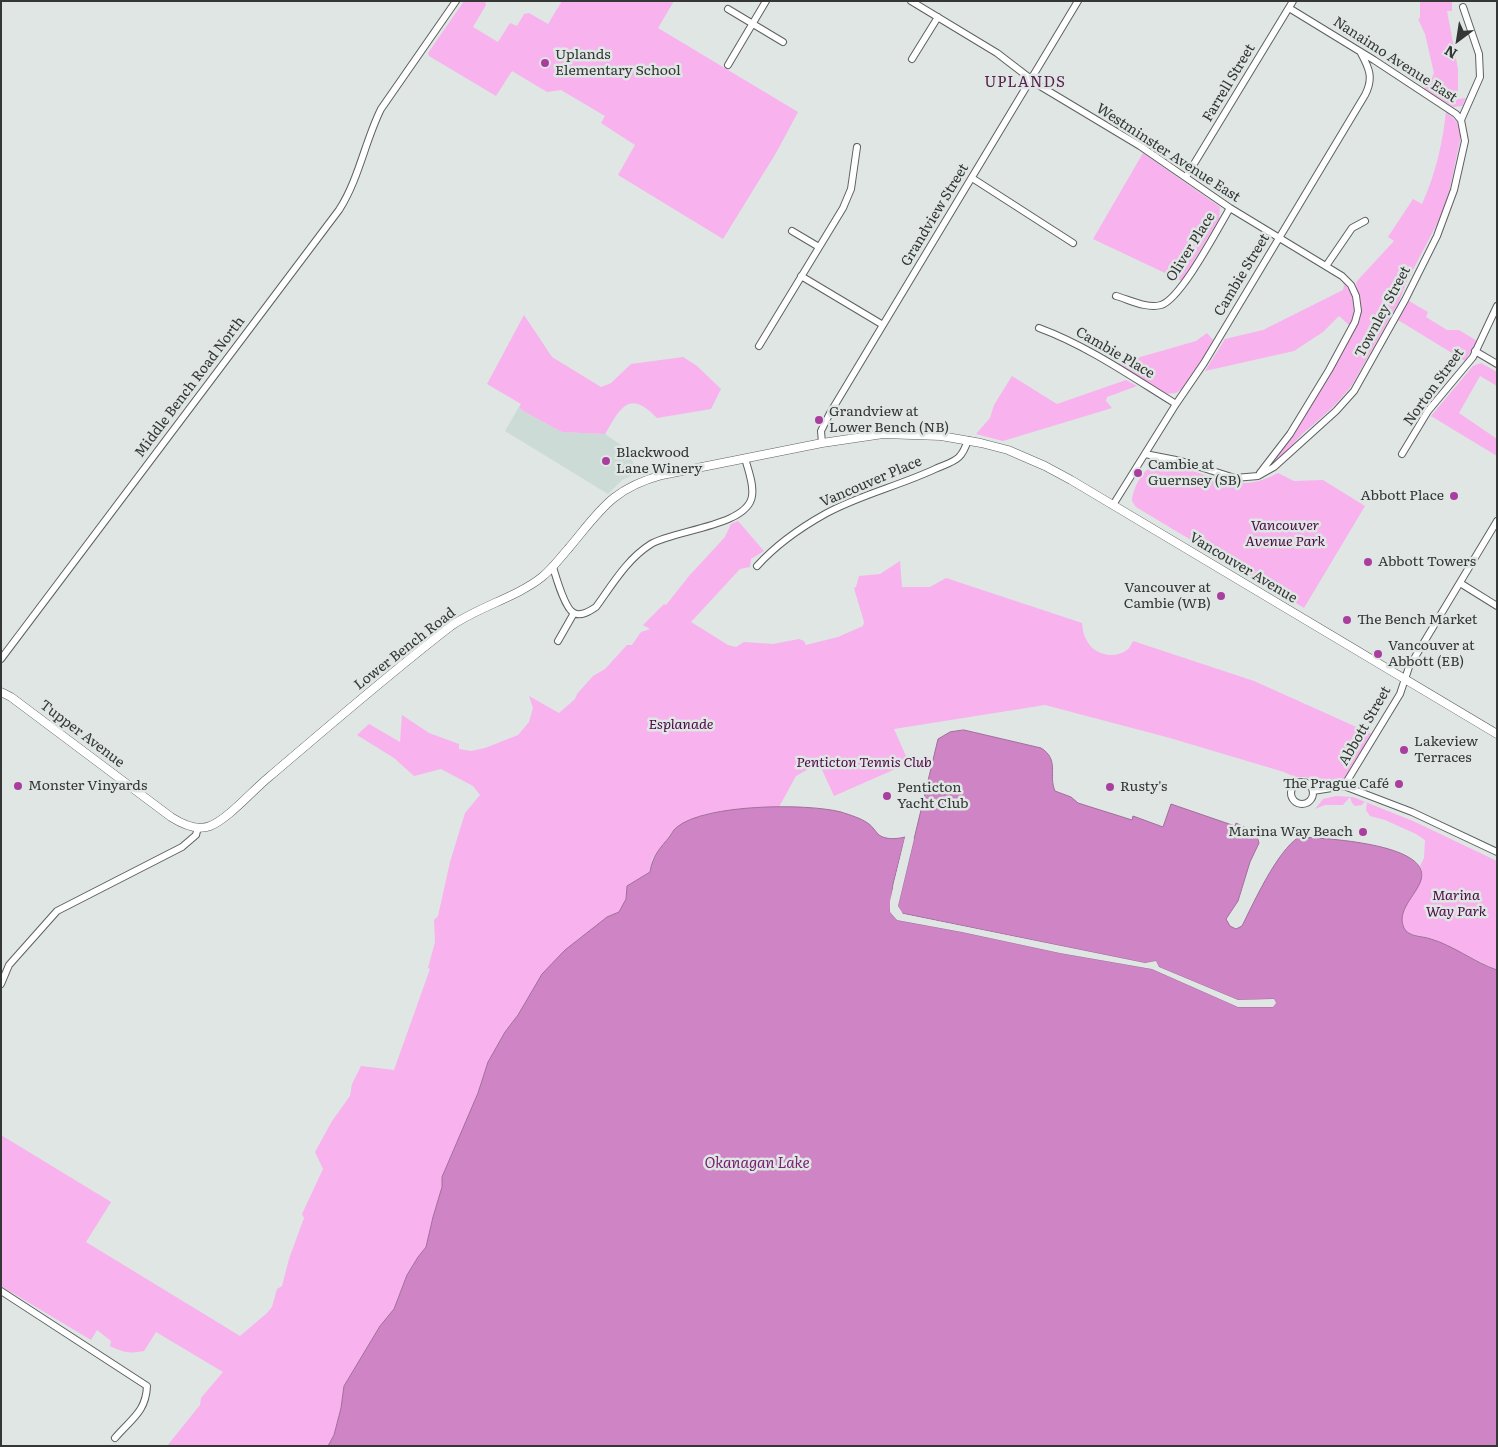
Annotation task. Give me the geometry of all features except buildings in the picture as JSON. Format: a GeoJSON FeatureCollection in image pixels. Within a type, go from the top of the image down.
{"type":"FeatureCollection","features":[{"type":"Feature","properties":{"kind":"street","name":"Middle Bench Road North"},"geometry":{"type":"LineString","coordinates":[[1,659],[339,210],[348,194],[381,109],[456,1]]}},
{"type":"Feature","properties":{"kind":"street"},"geometry":{"type":"LineString","coordinates":[[728,65],[766,1]]}},
{"type":"Feature","properties":{"kind":"street","name":"Westminster Avenue East"},"geometry":{"type":"LineString","coordinates":[[911,1],[997,53],[1040,86],[1140,146],[1230,208],[1342,276],[1351,285],[1356,296],[1358,310],[1355,322],[1329,370],[1290,434],[1258,476]]}},
{"type":"Feature","properties":{"kind":"street","name":"Grandview Street"},"geometry":{"type":"LineString","coordinates":[[822,444],[821,431],[830,413],[1078,1]]}},
{"type":"Feature","properties":{"kind":"street","name":"Nanaimo Avenue East"},"geometry":{"type":"LineString","coordinates":[[1291,4],[1361,52],[1451,109],[1461,120]]}},
{"type":"Feature","properties":{"kind":"street","name":"Farrell Street"},"geometry":{"type":"LineString","coordinates":[[1186,177],[1291,4]]}},
{"type":"Feature","properties":{"kind":"street"},"geometry":{"type":"LineString","coordinates":[[1461,120],[1480,77],[1478,54],[1463,7]]}},
{"type":"Feature","properties":{"kind":"street"},"geometry":{"type":"LineString","coordinates":[[728,8],[783,42]]}},
{"type":"Feature","properties":{"kind":"street"},"geometry":{"type":"LineString","coordinates":[[912,59],[938,17]]}},
{"type":"Feature","properties":{"kind":"street","name":"Cambie Street"},"geometry":{"type":"LineString","coordinates":[[1113,505],[1204,363],[1368,91],[1371,81],[1370,72],[1361,52]]}},
{"type":"Feature","properties":{"kind":"street","name":"Townley Street"},"geometry":{"type":"LineString","coordinates":[[1258,476],[1274,467],[1336,411],[1354,391],[1405,300],[1437,236],[1460,168],[1465,141],[1461,120]]}},
{"type":"Feature","properties":{"kind":"street"},"geometry":{"type":"LineString","coordinates":[[759,346],[847,199],[853,177],[857,147]]}},
{"type":"Feature","properties":{"kind":"street"},"geometry":{"type":"LineString","coordinates":[[972,178],[1073,243]]}},
{"type":"Feature","properties":{"kind":"street","name":"Oliver Place"},"geometry":{"type":"LineString","coordinates":[[1116,296],[1152,306],[1167,303],[1184,283],[1230,208]]}},
{"type":"Feature","properties":{"kind":"street"},"geometry":{"type":"LineString","coordinates":[[1326,266],[1352,228],[1365,221]]}},
{"type":"Feature","properties":{"kind":"street"},"geometry":{"type":"LineString","coordinates":[[792,231],[819,247]]}},
{"type":"Feature","properties":{"kind":"street"},"geometry":{"type":"LineString","coordinates":[[801,276],[883,325]]}},
{"type":"Feature","properties":{"kind":"street","name":"Norton Street"},"geometry":{"type":"LineString","coordinates":[[1402,454],[1428,411],[1473,357],[1497,306]]}},
{"type":"Feature","properties":{"kind":"street","name":"Cambie Place"},"geometry":{"type":"LineString","coordinates":[[1039,328],[1058,335],[1084,349],[1176,404]]}},
{"type":"Feature","properties":{"kind":"street"},"geometry":{"type":"LineString","coordinates":[[1476,351],[1497,364]]}},
{"type":"Feature","properties":{"kind":"street","name":"Lower Bench Road"},"geometry":{"type":"LineString","coordinates":[[198,827],[212,825],[224,817],[265,780],[451,626],[464,617],[533,583],[553,567],[601,509],[622,490],[646,479],[662,475],[861,437],[900,434],[941,436],[968,440]]}},
{"type":"Feature","properties":{"kind":"street","name":"Vancouver Avenue"},"geometry":{"type":"LineString","coordinates":[[968,440],[1008,450],[1028,458],[1070,480],[1497,734]]}},
{"type":"Feature","properties":{"kind":"street","name":"Vancouver Place"},"geometry":{"type":"LineString","coordinates":[[758,566],[768,554],[798,531],[826,514],[860,498],[913,480],[956,460],[963,453],[968,440]]}},
{"type":"Feature","properties":{"kind":"street"},"geometry":{"type":"LineString","coordinates":[[1145,454],[1181,461],[1235,478],[1258,476]]}},
{"type":"Feature","properties":{"kind":"street"},"geometry":{"type":"LineString","coordinates":[[553,567],[568,607],[574,613],[580,614],[596,607],[629,563],[651,544],[674,534],[723,522],[744,510],[752,496],[745,458]]}},
{"type":"Feature","properties":{"kind":"street","name":"Abbott Street"},"geometry":{"type":"LineString","coordinates":[[1344,786],[1400,694],[1410,667],[1497,521]]}},
{"type":"Feature","properties":{"kind":"street"},"geometry":{"type":"LineString","coordinates":[[1460,584],[1497,606]]}},
{"type":"Feature","properties":{"kind":"street"},"geometry":{"type":"LineString","coordinates":[[558,641],[574,613]]}},
{"type":"Feature","properties":{"kind":"street","name":"Tupper Avenue"},"geometry":{"type":"LineString","coordinates":[[1,692],[11,697],[171,817],[198,827]]}},
{"type":"Feature","properties":{"kind":"street"},"geometry":{"type":"LineString","coordinates":[[1313,791],[1344,786],[1412,812],[1497,852]]}},
{"type":"Feature","properties":{"kind":"street"},"geometry":{"type":"LineString","coordinates":[[1,984],[9,964],[57,911],[182,847],[196,835],[198,827]]}},
{"type":"Feature","properties":{"kind":"street"},"geometry":{"type":"LineString","coordinates":[[1,1291],[147,1386],[146,1397],[141,1411],[128,1422],[115,1438]]}},
{"type":"Feature","properties":{"kind":"shaded area"},"geometry":{"type":"Polygon","coordinates":[[[519,407],[562,432],[605,434],[628,450],[637,473],[622,480],[608,494],[505,431],[519,407]]]}},
{"type":"Feature","properties":{"kind":"green space"},"geometry":{"type":"Polygon","coordinates":[[[464,1],[485,1],[486,5],[473,27],[498,42],[510,23],[517,26],[524,14],[529,13],[548,24],[562,1],[674,1],[658,28],[798,112],[776,153],[723,239],[618,175],[635,145],[601,123],[605,116],[561,90],[547,92],[512,71],[496,96],[429,56],[428,53],[464,1]]]}},
{"type":"Feature","properties":{"kind":"green space"},"geometry":{"type":"Polygon","coordinates":[[[1420,1],[1452,1],[1452,11],[1447,11],[1458,69],[1458,99],[1466,98],[1462,106],[1453,107],[1424,89],[1434,73],[1425,34],[1418,19],[1420,18],[1420,1]]]}},
{"type":"Feature","properties":{"kind":"green space"},"geometry":{"type":"Polygon","coordinates":[[[1446,111],[1457,122],[1460,134],[1449,192],[1439,220],[1406,283],[1399,302],[1352,385],[1280,459],[1269,467],[1281,451],[1361,308],[1357,281],[1394,241],[1388,237],[1413,199],[1422,204],[1438,159],[1446,111]]]}},
{"type":"Feature","properties":{"kind":"green space"},"geometry":{"type":"Polygon","coordinates":[[[1143,153],[1220,207],[1219,219],[1182,281],[1093,239],[1143,153]]]}},
{"type":"Feature","properties":{"kind":"green space"},"geometry":{"type":"Polygon","coordinates":[[[1343,282],[1350,292],[1354,303],[1354,314],[1350,326],[1339,316],[1323,332],[1294,351],[1205,371],[1225,339],[1263,330],[1343,290],[1343,282]]]}},
{"type":"Feature","properties":{"kind":"green space"},"geometry":{"type":"Polygon","coordinates":[[[1409,301],[1428,312],[1426,317],[1447,330],[1459,330],[1477,341],[1465,361],[1398,320],[1409,301]]]}},
{"type":"Feature","properties":{"kind":"green space"},"geometry":{"type":"Polygon","coordinates":[[[524,315],[552,357],[601,387],[611,383],[631,364],[683,357],[697,366],[721,389],[711,409],[657,418],[639,404],[632,403],[621,409],[605,434],[562,432],[523,411],[519,407],[521,404],[487,384],[524,315]]]}},
{"type":"Feature","properties":{"kind":"green space"},"geometry":{"type":"Polygon","coordinates":[[[1207,333],[1214,341],[1183,388],[1176,393],[1166,394],[1116,364],[1196,341],[1207,333]]]}},
{"type":"Feature","properties":{"kind":"green space"},"geometry":{"type":"Polygon","coordinates":[[[1481,363],[1497,372],[1497,386],[1480,376],[1459,413],[1497,439],[1497,456],[1431,416],[1473,366],[1481,363]]]}},
{"type":"Feature","properties":{"kind":"green space"},"geometry":{"type":"Polygon","coordinates":[[[1012,376],[1057,404],[1126,380],[1137,386],[1107,397],[1106,401],[1112,408],[1003,441],[976,434],[990,418],[994,405],[1012,376]]]}},
{"type":"Feature","properties":{"kind":"green space","name":"Vancouver Avenue Park"},"geometry":{"type":"Polygon","coordinates":[[[1157,464],[1173,466],[1230,482],[1245,483],[1261,480],[1278,473],[1294,481],[1323,480],[1365,506],[1304,608],[1136,507],[1132,501],[1134,490],[1143,474],[1157,464]]]}},
{"type":"Feature","properties":{"kind":"green space","name":"Esplanade"},"geometry":{"type":"Polygon","coordinates":[[[738,521],[764,551],[751,559],[750,567],[740,569],[691,622],[728,645],[736,647],[744,642],[773,644],[799,639],[804,641],[806,645],[838,637],[863,626],[864,622],[854,588],[859,576],[880,574],[900,561],[902,587],[930,587],[946,578],[1082,623],[1084,635],[1089,644],[1098,652],[1116,655],[1128,649],[1133,641],[1254,681],[1372,734],[1343,780],[1321,785],[1306,777],[1295,777],[1170,738],[1045,705],[894,729],[909,763],[834,796],[819,763],[796,776],[779,807],[736,809],[706,814],[676,827],[652,859],[650,872],[627,886],[626,899],[619,912],[607,917],[565,950],[527,999],[488,1062],[478,1093],[442,1177],[442,1187],[426,1247],[407,1275],[394,1309],[380,1326],[344,1386],[341,1408],[334,1435],[329,1445],[167,1446],[200,1405],[201,1398],[223,1372],[156,1332],[144,1351],[139,1352],[126,1352],[110,1346],[111,1341],[97,1330],[91,1340],[1,1286],[1,1135],[111,1202],[86,1242],[240,1336],[267,1313],[272,1307],[277,1289],[282,1286],[289,1259],[304,1218],[302,1214],[323,1169],[315,1152],[332,1121],[350,1096],[352,1084],[361,1066],[394,1070],[430,969],[428,968],[435,942],[434,920],[438,916],[450,862],[465,813],[480,795],[473,786],[441,769],[414,776],[394,758],[357,735],[369,724],[400,742],[402,715],[429,733],[459,744],[459,749],[471,751],[485,748],[518,735],[529,722],[533,708],[529,696],[559,713],[575,699],[577,694],[593,676],[605,669],[627,645],[632,645],[641,632],[650,629],[643,625],[664,604],[666,605],[689,576],[725,537],[731,524],[738,521]]]}},
{"type":"Feature","properties":{"kind":"green space","name":"Marina Way Park"},"geometry":{"type":"Polygon","coordinates":[[[1336,796],[1353,797],[1413,821],[1497,861],[1497,970],[1433,939],[1404,930],[1401,919],[1402,912],[1420,881],[1422,873],[1420,866],[1424,858],[1425,840],[1385,820],[1370,816],[1366,810],[1367,803],[1364,802],[1362,805],[1355,806],[1350,797],[1343,805],[1325,805],[1315,809],[1323,799],[1336,796]]]}},
{"type":"Feature","properties":{"kind":"water","name":"Okanagan Lake"},"geometry":{"type":"Polygon","coordinates":[[[964,730],[1041,748],[1047,753],[1052,763],[1055,791],[1071,797],[1078,803],[1132,820],[1133,816],[1163,827],[1171,804],[1235,826],[1236,823],[1256,833],[1259,843],[1250,862],[1238,901],[1226,919],[1230,926],[1236,929],[1242,926],[1282,853],[1299,837],[1350,841],[1393,850],[1410,858],[1420,868],[1421,880],[1419,886],[1403,915],[1402,921],[1406,931],[1412,935],[1439,942],[1497,970],[1497,1446],[328,1446],[334,1435],[344,1386],[380,1326],[394,1309],[407,1275],[426,1247],[442,1187],[442,1177],[478,1093],[488,1062],[505,1032],[518,1015],[542,974],[565,950],[607,917],[619,912],[626,899],[627,886],[650,872],[655,856],[660,848],[677,827],[691,819],[732,810],[756,808],[805,807],[841,812],[866,822],[882,837],[892,839],[905,837],[893,884],[890,912],[897,920],[1060,953],[1152,969],[1238,1007],[1273,1007],[1274,999],[1238,1000],[1159,967],[1156,961],[1145,963],[901,913],[898,906],[938,739],[950,732],[964,730]]]}},
{"type":"Feature","properties":{"kind":"pier"},"geometry":{"type":"Polygon","coordinates":[[[905,837],[907,838],[892,901],[893,911],[898,918],[1145,965],[902,917],[898,914],[895,906],[912,838],[914,839],[898,906],[903,914],[1145,963],[1156,961],[1159,967],[1238,1000],[1274,999],[1276,1003],[1273,1007],[1238,1007],[1152,969],[1060,953],[897,920],[890,912],[890,901],[905,837]]]}},
{"type":"Feature","properties":{"kind":"place","name":"Uplands Elementary School"},"geometry":{"type":"Point","coordinates":[545,63]}},
{"type":"Feature","properties":{"kind":"place","name":"Grandview at Lower Bench (NB)"},"geometry":{"type":"Point","coordinates":[819,420]}},
{"type":"Feature","properties":{"kind":"place","name":"Blackwood Lane Winery"},"geometry":{"type":"Point","coordinates":[606,461]}},
{"type":"Feature","properties":{"kind":"place","name":"Cambie at Guernsey (SB)"},"geometry":{"type":"Point","coordinates":[1138,473]}},
{"type":"Feature","properties":{"kind":"place","name":"Abbott Place"},"geometry":{"type":"Point","coordinates":[1454,496]}},
{"type":"Feature","properties":{"kind":"place","name":"Abbott Towers"},"geometry":{"type":"Point","coordinates":[1368,562]}},
{"type":"Feature","properties":{"kind":"place","name":"Vancouver at Cambie (WB)"},"geometry":{"type":"Point","coordinates":[1221,596]}},
{"type":"Feature","properties":{"kind":"place","name":"The Bench Market"},"geometry":{"type":"Point","coordinates":[1347,620]}},
{"type":"Feature","properties":{"kind":"place","name":"Vancouver at Abbott (EB)"},"geometry":{"type":"Point","coordinates":[1378,654]}},
{"type":"Feature","properties":{"kind":"place","name":"Lakeview Terraces"},"geometry":{"type":"Point","coordinates":[1404,750]}},
{"type":"Feature","properties":{"kind":"place","name":"The Prague Café"},"geometry":{"type":"Point","coordinates":[1399,784]}},
{"type":"Feature","properties":{"kind":"place","name":"Monster Vinyards"},"geometry":{"type":"Point","coordinates":[18,786]}},
{"type":"Feature","properties":{"kind":"place","name":"Rusty's"},"geometry":{"type":"Point","coordinates":[1110,787]}},
{"type":"Feature","properties":{"kind":"place","name":"Penticton Yacht Club"},"geometry":{"type":"Point","coordinates":[887,796]}},
{"type":"Feature","properties":{"kind":"place","name":"Marina Way Beach"},"geometry":{"type":"Point","coordinates":[1363,832]}},
{"type":"Feature","properties":{"kind":"district","name":"UPLANDS"},"geometry":{"type":"Point","coordinates":[1025,83]}},
{"type":"Feature","properties":{"kind":"park label","name":"Penticton Tennis Club"},"geometry":{"type":"Point","coordinates":[864,763]}}]}
